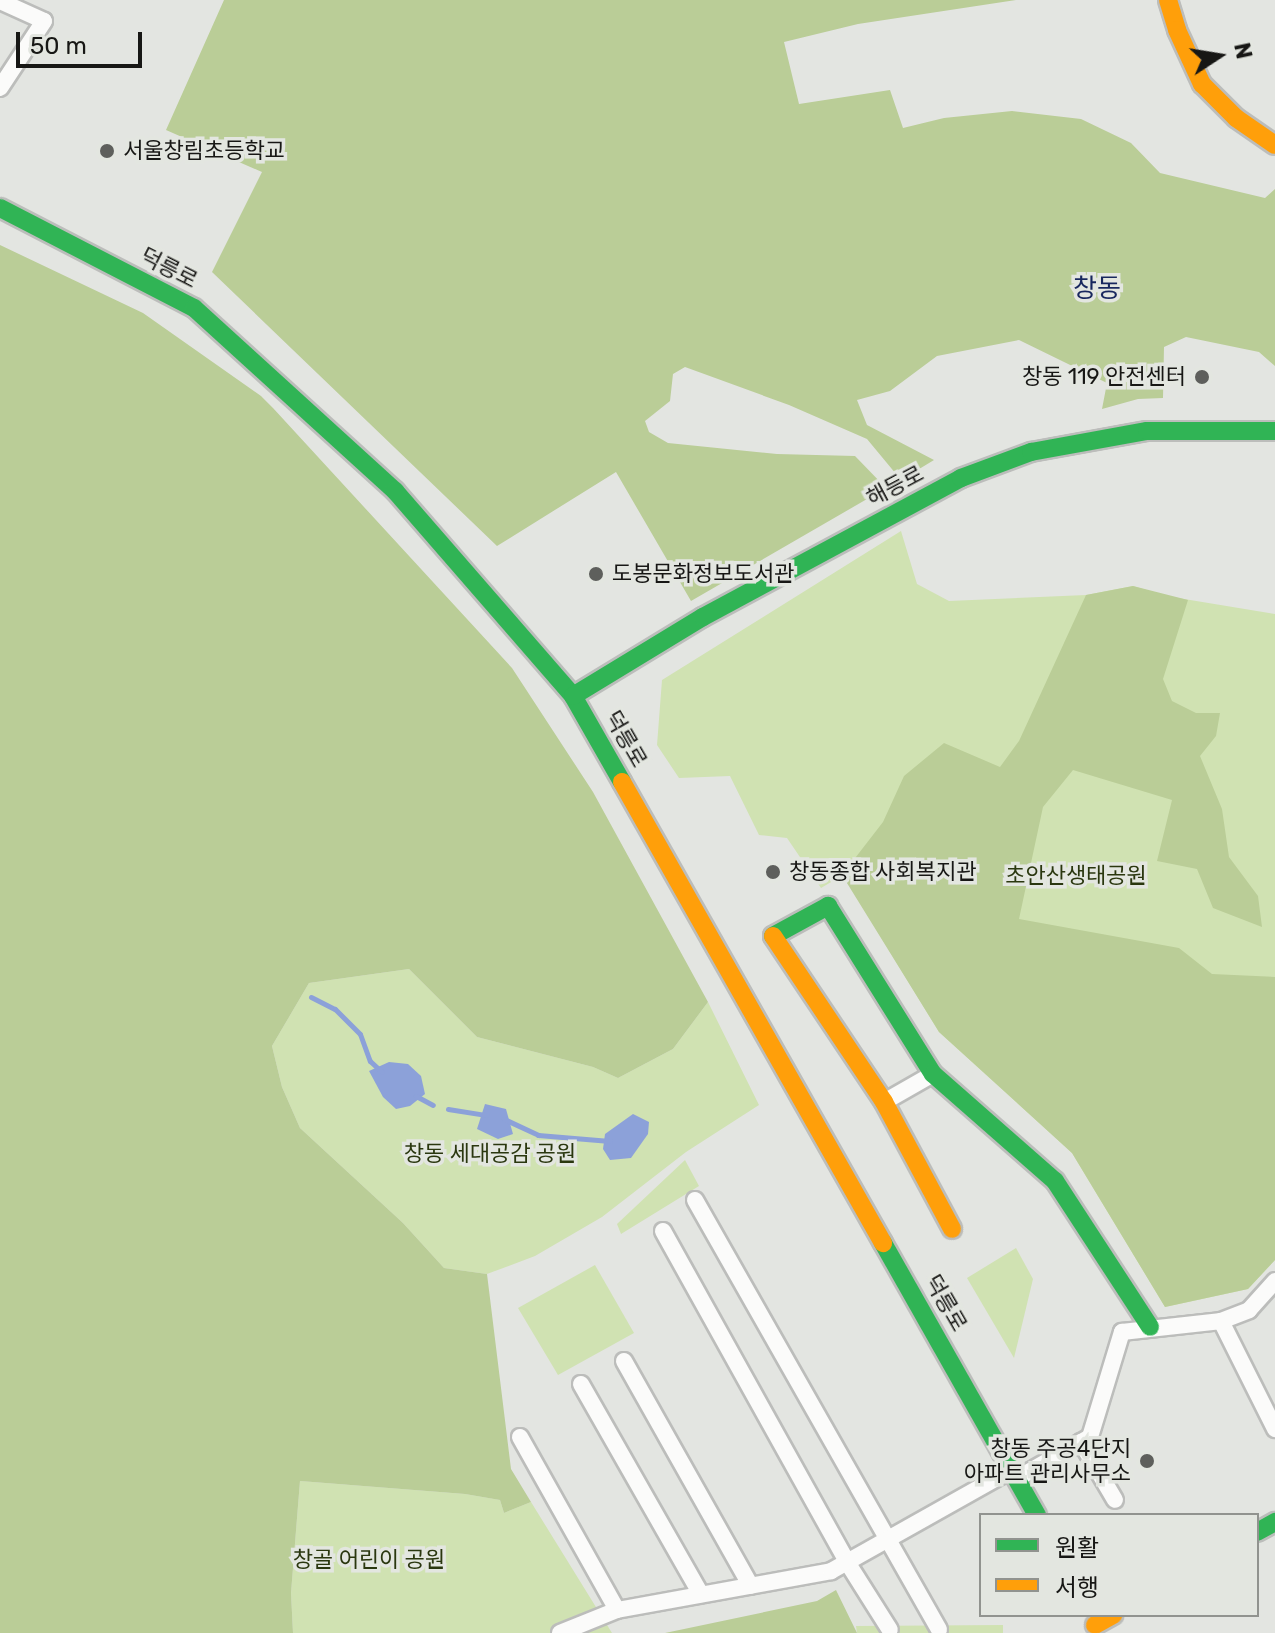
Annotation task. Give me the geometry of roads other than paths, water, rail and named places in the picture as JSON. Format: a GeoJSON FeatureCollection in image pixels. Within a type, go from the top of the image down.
{"type":"FeatureCollection","features":[{"type":"Feature","properties":{"kind":"main road"},"geometry":{"type":"LineString","coordinates":[[1168,0],[1188,58],[1202,84],[1236,118],[1275,145]]}},
{"type":"Feature","properties":{"kind":"main road","name":"덕릉로"},"geometry":{"type":"LineString","coordinates":[[0,208],[194,308],[395,491],[573,696],[1036,1513]]}},
{"type":"Feature","properties":{"kind":"main road","name":"해등로"},"geometry":{"type":"LineString","coordinates":[[573,696],[703,617],[939,489],[989,467],[1031,452],[1147,431],[1275,431]]}},
{"type":"Feature","properties":{"kind":"main road"},"geometry":{"type":"LineString","coordinates":[[952,1229],[884,1102],[771,937],[828,906],[933,1074],[1055,1181],[1150,1327]]}},
{"type":"Feature","properties":{"kind":"street"},"geometry":{"type":"LineString","coordinates":[[0,1],[44,21],[0,88]]}},
{"type":"Feature","properties":{"kind":"street"},"geometry":{"type":"LineString","coordinates":[[884,1102],[933,1074]]}},
{"type":"Feature","properties":{"kind":"street"},"geometry":{"type":"LineString","coordinates":[[695,1200],[939,1630]]}},
{"type":"Feature","properties":{"kind":"street"},"geometry":{"type":"LineString","coordinates":[[663,1231],[847,1562],[890,1630]]}},
{"type":"Feature","properties":{"kind":"street"},"geometry":{"type":"LineString","coordinates":[[560,1633],[617,1610],[831,1571],[887,1539],[1090,1437],[1122,1332],[1221,1321],[1249,1310],[1274,1287]]}},
{"type":"Feature","properties":{"kind":"street"},"geometry":{"type":"LineString","coordinates":[[1221,1321],[1275,1429]]}},
{"type":"Feature","properties":{"kind":"street"},"geometry":{"type":"LineString","coordinates":[[624,1361],[751,1586]]}},
{"type":"Feature","properties":{"kind":"street"},"geometry":{"type":"LineString","coordinates":[[581,1384],[701,1594]]}},
{"type":"Feature","properties":{"kind":"street"},"geometry":{"type":"LineString","coordinates":[[520,1437],[617,1610]]}},
{"type":"Feature","properties":{"kind":"street"},"geometry":{"type":"LineString","coordinates":[[1081,1442],[1115,1500]]}},
{"type":"Feature","properties":{"kind":"water"},"geometry":{"type":"Polygon","coordinates":[[[389,1062],[408,1064],[421,1076],[425,1094],[410,1106],[396,1109],[383,1097],[369,1071],[389,1062]]]}},
{"type":"Feature","properties":{"kind":"water"},"geometry":{"type":"Polygon","coordinates":[[[485,1104],[506,1109],[513,1134],[498,1139],[477,1129],[485,1104]]]}},
{"type":"Feature","properties":{"kind":"water"},"geometry":{"type":"Polygon","coordinates":[[[633,1114],[649,1122],[648,1134],[631,1158],[610,1160],[603,1149],[605,1134],[633,1114]]]}},
{"type":"Feature","properties":{"kind":"waterway"},"geometry":{"type":"LineString","coordinates":[[311,997],[335,1009],[360,1034],[370,1061],[382,1072]]}},
{"type":"Feature","properties":{"kind":"waterway"},"geometry":{"type":"LineString","coordinates":[[416,1096],[433,1105]]}},
{"type":"Feature","properties":{"kind":"waterway"},"geometry":{"type":"LineString","coordinates":[[448,1109],[487,1115]]}},
{"type":"Feature","properties":{"kind":"waterway"},"geometry":{"type":"LineString","coordinates":[[504,1119],[538,1135],[610,1141]]}},
{"type":"Feature","properties":{"kind":"place","name":"서울창림초등학교"},"geometry":{"type":"Point","coordinates":[107,151]}},
{"type":"Feature","properties":{"kind":"place","name":"창동 119 안전센터"},"geometry":{"type":"Point","coordinates":[1202,377]}},
{"type":"Feature","properties":{"kind":"place","name":"도봉문화정보도서관"},"geometry":{"type":"Point","coordinates":[596,574]}},
{"type":"Feature","properties":{"kind":"place","name":"창동종합 사회복지관"},"geometry":{"type":"Point","coordinates":[773,872]}},
{"type":"Feature","properties":{"kind":"place","name":"창동 주공4단지 아파트 관리사무소"},"geometry":{"type":"Point","coordinates":[1147,1461]}},
{"type":"Feature","properties":{"kind":"district","name":"창동"},"geometry":{"type":"Point","coordinates":[1097,289]}},
{"type":"Feature","properties":{"kind":"park label","name":"초안산생태공원"},"geometry":{"type":"Point","coordinates":[1076,876]}},
{"type":"Feature","properties":{"kind":"park label","name":"창동 세대공감 공원"},"geometry":{"type":"Point","coordinates":[490,1154]}},
{"type":"Feature","properties":{"kind":"park label","name":"창골 어린이 공원"},"geometry":{"type":"Point","coordinates":[369,1560]}}]}
